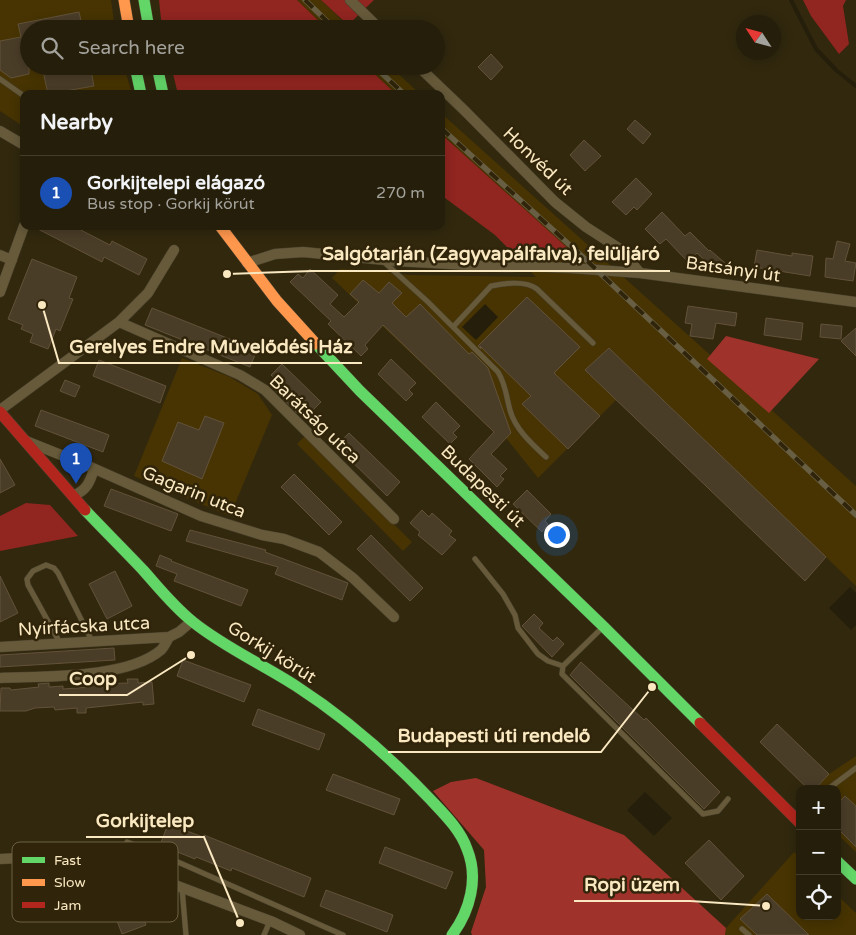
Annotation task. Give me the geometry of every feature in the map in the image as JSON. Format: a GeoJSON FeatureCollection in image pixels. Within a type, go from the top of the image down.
{"type":"FeatureCollection","features":[{"type":"Feature","properties":{"kind":"main road"},"geometry":{"type":"LineString","coordinates":[[124,0],[127,20]]}},
{"type":"Feature","properties":{"kind":"main road"},"geometry":{"type":"LineString","coordinates":[[144,0],[147,20]]}},
{"type":"Feature","properties":{"kind":"main road"},"geometry":{"type":"LineString","coordinates":[[137,75],[141,90]]}},
{"type":"Feature","properties":{"kind":"main road"},"geometry":{"type":"LineString","coordinates":[[159,75],[163,90]]}},
{"type":"Feature","properties":{"kind":"main road","name":"Budapesti út"},"geometry":{"type":"LineString","coordinates":[[223,230],[277,301],[360,390],[796,816]]}},
{"type":"Feature","properties":{"kind":"main road","name":"Gorkij körút"},"geometry":{"type":"LineString","coordinates":[[0,411],[74,496],[170,600],[192,621],[285,679],[343,719],[395,765],[443,813],[466,845],[474,872],[470,902],[462,921],[452,935]]}},
{"type":"Feature","properties":{"kind":"main road"},"geometry":{"type":"LineString","coordinates":[[841,865],[856,879]]}},
{"type":"Feature","properties":{"kind":"street"},"geometry":{"type":"LineString","coordinates":[[350,0],[371,20]]}},
{"type":"Feature","properties":{"kind":"street","name":"Honvéd út"},"geometry":{"type":"LineString","coordinates":[[427,75],[443,90]]}},
{"type":"Feature","properties":{"kind":"street","name":"Honvéd út"},"geometry":{"type":"LineString","coordinates":[[445,92],[555,202],[586,227],[620,249],[640,272]]}},
{"type":"Feature","properties":{"kind":"street"},"geometry":{"type":"LineString","coordinates":[[0,131],[20,143]]}},
{"type":"Feature","properties":{"kind":"street"},"geometry":{"type":"LineString","coordinates":[[0,292],[23,230]]}},
{"type":"Feature","properties":{"kind":"street","name":"Gorkij körút"},"geometry":{"type":"LineString","coordinates":[[0,411],[119,322],[148,293],[174,250]]}},
{"type":"Feature","properties":{"kind":"street","name":"Batsányi út"},"geometry":{"type":"LineString","coordinates":[[247,263],[275,254],[303,252],[382,260],[640,272],[856,302]]}},
{"type":"Feature","properties":{"kind":"street"},"geometry":{"type":"LineString","coordinates":[[0,255],[12,260]]}},
{"type":"Feature","properties":{"kind":"street","name":"Barátság utca"},"geometry":{"type":"LineString","coordinates":[[119,322],[240,375],[265,390],[394,519]]}},
{"type":"Feature","properties":{"kind":"street","name":"Gagarin utca"},"geometry":{"type":"LineString","coordinates":[[24,440],[208,519],[284,539],[319,552],[354,578],[394,617]]}},
{"type":"Feature","properties":{"kind":"street"},"geometry":{"type":"LineString","coordinates":[[74,496],[86,489],[94,469]]}},
{"type":"Feature","properties":{"kind":"street","name":"Nyírfácska utca"},"geometry":{"type":"LineString","coordinates":[[0,647],[169,637],[179,632],[192,621]]}},
{"type":"Feature","properties":{"kind":"street","name":"Nyírfácska utca"},"geometry":{"type":"LineString","coordinates":[[0,678],[100,672],[139,663],[162,649],[169,637]]}},
{"type":"Feature","properties":{"kind":"street"},"geometry":{"type":"LineString","coordinates":[[178,886],[270,921],[300,935]]}},
{"type":"Feature","properties":{"kind":"lane"},"geometry":{"type":"LineString","coordinates":[[0,78],[20,93]]}},
{"type":"Feature","properties":{"kind":"lane"},"geometry":{"type":"LineString","coordinates":[[382,260],[498,372],[504,382],[510,411],[516,425],[546,457]]}},
{"type":"Feature","properties":{"kind":"lane"},"geometry":{"type":"LineString","coordinates":[[453,327],[491,286],[499,284],[528,284],[537,289],[593,343]]}},
{"type":"Feature","properties":{"kind":"lane"},"geometry":{"type":"LineString","coordinates":[[476,559],[503,594],[515,615],[518,628],[538,654],[548,661],[563,666]]}},
{"type":"Feature","properties":{"kind":"lane"},"geometry":{"type":"LineString","coordinates":[[61,643],[27,579],[29,575],[46,565],[54,568],[58,574],[92,641]]}},
{"type":"Feature","properties":{"kind":"lane"},"geometry":{"type":"LineString","coordinates":[[604,627],[563,666],[562,674],[703,814],[718,810],[728,799]]}},
{"type":"Feature","properties":{"kind":"lane"},"geometry":{"type":"LineString","coordinates":[[833,785],[855,769]]}},
{"type":"Feature","properties":{"kind":"lane"},"geometry":{"type":"LineString","coordinates":[[178,863],[343,935]]}},
{"type":"Feature","properties":{"kind":"lane"},"geometry":{"type":"LineString","coordinates":[[182,888],[186,935]]}},
{"type":"Feature","properties":{"kind":"lane"},"geometry":{"type":"LineString","coordinates":[[264,935],[270,921]]}},
{"type":"Feature","properties":{"kind":"lane"},"geometry":{"type":"LineString","coordinates":[[742,929],[749,935]]}},
{"type":"Feature","properties":{"kind":"shaded area"},"geometry":{"type":"Polygon","coordinates":[[[0,0],[111,0],[114,20],[20,20],[20,75],[127,75],[131,90],[20,90],[20,124],[0,111],[0,0]]]}},
{"type":"Feature","properties":{"kind":"shaded area"},"geometry":{"type":"Polygon","coordinates":[[[159,0],[297,0],[318,20],[161,20],[159,0]]]}},
{"type":"Feature","properties":{"kind":"shaded area"},"geometry":{"type":"Polygon","coordinates":[[[297,0],[321,0],[342,20],[318,20],[297,0]]]}},
{"type":"Feature","properties":{"kind":"shaded area"},"geometry":{"type":"Polygon","coordinates":[[[321,0],[374,0],[353,20],[343,20],[321,0]]]}},
{"type":"Feature","properties":{"kind":"shaded area"},"geometry":{"type":"Polygon","coordinates":[[[803,0],[846,0],[843,6],[849,44],[839,54],[811,16],[803,0]]]}},
{"type":"Feature","properties":{"kind":"shaded area"},"geometry":{"type":"Polygon","coordinates":[[[173,75],[376,75],[392,90],[177,90],[173,75]]]}},
{"type":"Feature","properties":{"kind":"shaded area"},"geometry":{"type":"Polygon","coordinates":[[[376,75],[400,75],[416,90],[392,90],[376,75]]]}},
{"type":"Feature","properties":{"kind":"shaded area"},"geometry":{"type":"Polygon","coordinates":[[[445,117],[856,486],[856,586],[609,348],[585,370],[616,400],[538,478],[506,438],[503,441],[332,278],[340,269],[408,275],[536,277],[520,260],[581,261],[445,138],[445,117]]]}},
{"type":"Feature","properties":{"kind":"shaded area"},"geometry":{"type":"Polygon","coordinates":[[[445,138],[582,261],[520,260],[495,235],[445,198],[445,138]]]}},
{"type":"Feature","properties":{"kind":"shaded area"},"geometry":{"type":"Polygon","coordinates":[[[485,304],[498,317],[476,340],[462,327],[485,304]]]}},
{"type":"Feature","properties":{"kind":"shaded area"},"geometry":{"type":"Polygon","coordinates":[[[726,336],[819,359],[769,413],[707,359],[726,336]]]}},
{"type":"Feature","properties":{"kind":"shaded area"},"geometry":{"type":"Polygon","coordinates":[[[182,358],[230,377],[258,394],[272,415],[230,516],[134,476],[182,358]]]}},
{"type":"Feature","properties":{"kind":"shaded area"},"geometry":{"type":"Polygon","coordinates":[[[305,436],[412,542],[403,551],[297,444],[305,436]]]}},
{"type":"Feature","properties":{"kind":"shaded area"},"geometry":{"type":"Polygon","coordinates":[[[26,503],[50,505],[78,536],[0,551],[0,516],[26,503]]]}},
{"type":"Feature","properties":{"kind":"shaded area"},"geometry":{"type":"Polygon","coordinates":[[[850,587],[856,593],[856,625],[851,630],[829,608],[850,587]]]}},
{"type":"Feature","properties":{"kind":"shaded area"},"geometry":{"type":"Polygon","coordinates":[[[856,756],[856,852],[841,838],[841,785],[819,785],[829,774],[856,756]]]}},
{"type":"Feature","properties":{"kind":"shaded area"},"geometry":{"type":"Polygon","coordinates":[[[476,778],[624,835],[726,928],[725,935],[472,935],[471,932],[486,887],[484,850],[433,791],[451,782],[476,778]]]}},
{"type":"Feature","properties":{"kind":"shaded area"},"geometry":{"type":"Polygon","coordinates":[[[645,792],[672,818],[654,836],[627,810],[645,792]]]}},
{"type":"Feature","properties":{"kind":"shaded area"},"geometry":{"type":"Polygon","coordinates":[[[794,852],[796,854],[796,920],[841,920],[841,899],[856,913],[856,935],[725,935],[726,928],[794,852]]]}},
{"type":"Feature","properties":{"kind":"building"},"geometry":{"type":"Polygon","coordinates":[[[79,12],[81,20],[38,20],[79,12]]]}},
{"type":"Feature","properties":{"kind":"building"},"geometry":{"type":"Polygon","coordinates":[[[20,37],[20,75],[24,75],[11,78],[0,70],[0,41],[20,37]]]}},
{"type":"Feature","properties":{"kind":"building"},"geometry":{"type":"Polygon","coordinates":[[[491,54],[503,67],[491,80],[478,67],[491,54]]]}},
{"type":"Feature","properties":{"kind":"building"},"geometry":{"type":"Polygon","coordinates":[[[44,75],[92,75],[94,86],[71,90],[47,90],[44,75]]]}},
{"type":"Feature","properties":{"kind":"building"},"geometry":{"type":"Polygon","coordinates":[[[635,120],[651,134],[643,144],[627,129],[635,120]]]}},
{"type":"Feature","properties":{"kind":"building"},"geometry":{"type":"Polygon","coordinates":[[[584,140],[601,156],[585,171],[570,155],[584,140]]]}},
{"type":"Feature","properties":{"kind":"building"},"geometry":{"type":"Polygon","coordinates":[[[636,178],[652,194],[637,210],[634,207],[626,215],[612,202],[636,178]]]}},
{"type":"Feature","properties":{"kind":"building"},"geometry":{"type":"Polygon","coordinates":[[[662,212],[685,236],[690,232],[709,251],[725,263],[717,272],[697,253],[688,262],[666,239],[660,244],[645,229],[662,212]]]}},
{"type":"Feature","properties":{"kind":"building"},"geometry":{"type":"Polygon","coordinates":[[[40,230],[81,230],[110,245],[112,241],[147,259],[139,275],[104,257],[102,262],[40,230]]]}},
{"type":"Feature","properties":{"kind":"building"},"geometry":{"type":"Polygon","coordinates":[[[837,241],[850,244],[845,261],[856,263],[853,281],[825,277],[826,258],[833,259],[837,241]]]}},
{"type":"Feature","properties":{"kind":"building"},"geometry":{"type":"Polygon","coordinates":[[[757,250],[792,256],[792,253],[813,256],[810,276],[754,267],[757,250]]]}},
{"type":"Feature","properties":{"kind":"building"},"geometry":{"type":"Polygon","coordinates":[[[32,259],[77,277],[69,298],[73,299],[60,331],[56,329],[48,349],[30,342],[33,334],[21,329],[23,325],[8,319],[32,259]]]}},
{"type":"Feature","properties":{"kind":"building"},"geometry":{"type":"Polygon","coordinates":[[[310,269],[338,295],[330,304],[344,317],[359,302],[350,294],[363,280],[379,293],[389,282],[402,293],[392,303],[406,317],[420,304],[469,354],[472,352],[488,368],[511,433],[491,454],[507,469],[500,476],[504,479],[497,487],[469,459],[494,432],[383,325],[365,345],[368,349],[361,356],[328,324],[331,321],[290,282],[298,274],[303,278],[310,269]]]}},
{"type":"Feature","properties":{"kind":"building"},"geometry":{"type":"Polygon","coordinates":[[[527,297],[580,347],[554,373],[600,416],[568,449],[522,404],[531,396],[478,346],[527,297]]]}},
{"type":"Feature","properties":{"kind":"building"},"geometry":{"type":"Polygon","coordinates":[[[688,306],[737,313],[735,326],[716,323],[713,339],[690,336],[692,324],[685,323],[688,306]]]}},
{"type":"Feature","properties":{"kind":"building"},"geometry":{"type":"Polygon","coordinates":[[[152,308],[257,350],[250,367],[145,325],[152,308]]]}},
{"type":"Feature","properties":{"kind":"building"},"geometry":{"type":"Polygon","coordinates":[[[766,318],[803,323],[801,340],[764,335],[766,318]]]}},
{"type":"Feature","properties":{"kind":"building"},"geometry":{"type":"Polygon","coordinates":[[[821,324],[842,326],[841,339],[820,337],[821,324]]]}},
{"type":"Feature","properties":{"kind":"building"},"geometry":{"type":"Polygon","coordinates":[[[856,328],[856,356],[841,341],[856,328]]]}},
{"type":"Feature","properties":{"kind":"building"},"geometry":{"type":"Polygon","coordinates":[[[609,348],[826,557],[805,581],[585,370],[609,348]]]}},
{"type":"Feature","properties":{"kind":"building"},"geometry":{"type":"Polygon","coordinates":[[[391,359],[416,383],[409,390],[413,394],[406,401],[378,374],[391,359]]]}},
{"type":"Feature","properties":{"kind":"building"},"geometry":{"type":"Polygon","coordinates":[[[99,360],[166,386],[160,403],[93,376],[99,360]]]}},
{"type":"Feature","properties":{"kind":"building"},"geometry":{"type":"Polygon","coordinates":[[[282,364],[321,402],[310,413],[305,407],[298,414],[271,386],[276,380],[271,375],[282,364]]]}},
{"type":"Feature","properties":{"kind":"building"},"geometry":{"type":"Polygon","coordinates":[[[65,380],[80,386],[75,397],[60,391],[65,380]]]}},
{"type":"Feature","properties":{"kind":"building"},"geometry":{"type":"Polygon","coordinates":[[[436,402],[460,426],[453,433],[457,437],[450,444],[422,417],[436,402]]]}},
{"type":"Feature","properties":{"kind":"building"},"geometry":{"type":"Polygon","coordinates":[[[41,410],[109,435],[103,452],[35,426],[41,410]]]}},
{"type":"Feature","properties":{"kind":"building"},"geometry":{"type":"Polygon","coordinates":[[[205,416],[224,423],[202,479],[162,461],[178,422],[199,430],[205,416]]]}},
{"type":"Feature","properties":{"kind":"building"},"geometry":{"type":"Polygon","coordinates":[[[349,433],[400,482],[387,496],[336,446],[349,433]]]}},
{"type":"Feature","properties":{"kind":"building"},"geometry":{"type":"Polygon","coordinates":[[[0,459],[15,485],[0,493],[0,459]]]}},
{"type":"Feature","properties":{"kind":"building"},"geometry":{"type":"Polygon","coordinates":[[[294,474],[342,522],[329,535],[281,487],[294,474]]]}},
{"type":"Feature","properties":{"kind":"building"},"geometry":{"type":"Polygon","coordinates":[[[111,489],[178,514],[171,531],[104,506],[111,489]]]}},
{"type":"Feature","properties":{"kind":"building"},"geometry":{"type":"Polygon","coordinates":[[[527,490],[551,514],[545,521],[548,524],[542,532],[513,504],[527,490]]]}},
{"type":"Feature","properties":{"kind":"building"},"geometry":{"type":"Polygon","coordinates":[[[422,510],[429,517],[432,513],[452,531],[449,535],[456,540],[442,555],[418,535],[420,532],[410,523],[422,510]]]}},
{"type":"Feature","properties":{"kind":"building"},"geometry":{"type":"Polygon","coordinates":[[[190,530],[266,550],[265,552],[348,583],[342,600],[275,574],[278,567],[186,541],[190,530]]]}},
{"type":"Feature","properties":{"kind":"building"},"geometry":{"type":"Polygon","coordinates":[[[371,535],[423,588],[410,601],[357,549],[371,535]]]}},
{"type":"Feature","properties":{"kind":"building"},"geometry":{"type":"Polygon","coordinates":[[[160,555],[171,561],[248,590],[241,606],[174,581],[177,574],[156,566],[160,555]]]}},
{"type":"Feature","properties":{"kind":"building"},"geometry":{"type":"Polygon","coordinates":[[[115,571],[132,606],[107,619],[89,584],[115,571]]]}},
{"type":"Feature","properties":{"kind":"building"},"geometry":{"type":"Polygon","coordinates":[[[0,576],[18,613],[0,622],[0,576]]]}},
{"type":"Feature","properties":{"kind":"building"},"geometry":{"type":"Polygon","coordinates":[[[534,614],[543,623],[539,628],[553,641],[557,637],[564,644],[552,657],[522,626],[534,614]]]}},
{"type":"Feature","properties":{"kind":"building"},"geometry":{"type":"Polygon","coordinates":[[[114,648],[115,660],[0,667],[0,655],[114,648]]]}},
{"type":"Feature","properties":{"kind":"building"},"geometry":{"type":"Polygon","coordinates":[[[183,660],[251,685],[244,702],[177,676],[183,660]]]}},
{"type":"Feature","properties":{"kind":"building"},"geometry":{"type":"Polygon","coordinates":[[[581,662],[644,720],[646,718],[720,792],[704,809],[570,675],[581,662]]]}},
{"type":"Feature","properties":{"kind":"building"},"geometry":{"type":"Polygon","coordinates":[[[127,679],[138,679],[138,683],[152,682],[154,704],[143,705],[143,702],[86,708],[86,713],[77,713],[77,708],[55,710],[54,707],[35,708],[26,711],[0,711],[1,688],[10,688],[11,690],[39,687],[38,684],[49,683],[49,687],[63,686],[63,689],[90,687],[90,684],[128,683],[127,679]]]}},
{"type":"Feature","properties":{"kind":"building"},"geometry":{"type":"Polygon","coordinates":[[[258,709],[325,734],[319,750],[252,725],[258,709]]]}},
{"type":"Feature","properties":{"kind":"building"},"geometry":{"type":"Polygon","coordinates":[[[777,724],[829,774],[819,785],[804,785],[760,742],[777,724]]]}},
{"type":"Feature","properties":{"kind":"building"},"geometry":{"type":"Polygon","coordinates":[[[333,774],[400,799],[394,815],[326,790],[333,774]]]}},
{"type":"Feature","properties":{"kind":"building"},"geometry":{"type":"Polygon","coordinates":[[[845,796],[856,806],[856,847],[841,832],[841,800],[845,796]]]}},
{"type":"Feature","properties":{"kind":"building"},"geometry":{"type":"Polygon","coordinates":[[[168,824],[203,837],[204,835],[311,878],[304,897],[232,868],[231,871],[178,852],[178,842],[161,842],[168,824]]]}},
{"type":"Feature","properties":{"kind":"building"},"geometry":{"type":"Polygon","coordinates":[[[709,840],[744,876],[721,900],[685,863],[709,840]]]}},
{"type":"Feature","properties":{"kind":"building"},"geometry":{"type":"Polygon","coordinates":[[[385,847],[453,872],[446,889],[379,863],[385,847]]]}},
{"type":"Feature","properties":{"kind":"building"},"geometry":{"type":"Polygon","coordinates":[[[326,890],[393,915],[387,932],[320,906],[326,890]]]}},
{"type":"Feature","properties":{"kind":"building"},"geometry":{"type":"Polygon","coordinates":[[[767,894],[809,935],[757,935],[740,919],[767,894]]]}},
{"type":"Feature","properties":{"kind":"building"},"geometry":{"type":"Polygon","coordinates":[[[117,922],[145,922],[146,925],[122,934],[117,922]]]}},
{"type":"Feature","properties":{"kind":"waterway"},"geometry":{"type":"LineString","coordinates":[[791,0],[816,49],[837,71],[856,86]]}},
{"type":"Feature","properties":{"kind":"railway"},"geometry":{"type":"LineString","coordinates":[[305,0],[326,20]]}},
{"type":"Feature","properties":{"kind":"railway"},"geometry":{"type":"LineString","coordinates":[[384,75],[400,90]]}},
{"type":"Feature","properties":{"kind":"railway"},"geometry":{"type":"LineString","coordinates":[[445,132],[584,258],[856,515]]}},
{"type":"Feature","properties":{"kind":"traffic: fast"},"geometry":{"type":"LineString","coordinates":[[144,0],[147,20]]}},
{"type":"Feature","properties":{"kind":"traffic: fast"},"geometry":{"type":"LineString","coordinates":[[137,75],[140,90]]}},
{"type":"Feature","properties":{"kind":"traffic: fast"},"geometry":{"type":"LineString","coordinates":[[159,75],[162,90]]}},
{"type":"Feature","properties":{"kind":"traffic: fast"},"geometry":{"type":"LineString","coordinates":[[316,344],[360,391],[604,627],[700,723]]}},
{"type":"Feature","properties":{"kind":"traffic: fast"},"geometry":{"type":"LineString","coordinates":[[85,510],[186,616],[217,639],[296,686],[349,724],[414,782],[445,815],[456,828],[464,842],[471,860],[472,871],[471,894],[468,905],[464,916],[452,935]]}},
{"type":"Feature","properties":{"kind":"traffic: fast"},"geometry":{"type":"LineString","coordinates":[[841,865],[856,879]]}},
{"type":"Feature","properties":{"kind":"traffic: slow"},"geometry":{"type":"LineString","coordinates":[[124,0],[127,20]]}},
{"type":"Feature","properties":{"kind":"traffic: slow"},"geometry":{"type":"LineString","coordinates":[[223,230],[277,301],[316,344]]}},
{"type":"Feature","properties":{"kind":"traffic: jam"},"geometry":{"type":"LineString","coordinates":[[0,412],[85,510]]}},
{"type":"Feature","properties":{"kind":"traffic: jam"},"geometry":{"type":"LineString","coordinates":[[700,723],[796,819]]}},
{"type":"Feature","properties":{"kind":"place","name":"Salgótarján (Zagyvapálfalva), felüljáró"},"geometry":{"type":"Point","coordinates":[227,274]}},
{"type":"Feature","properties":{"kind":"place","name":"Gerelyes Endre Művelődési Ház"},"geometry":{"type":"Point","coordinates":[42,305]}},
{"type":"Feature","properties":{"kind":"place","name":"Gorkijtelepi elágazó"},"geometry":{"type":"Point","coordinates":[76,484]}},
{"type":"Feature","properties":{"kind":"place","name":"Coop"},"geometry":{"type":"Point","coordinates":[191,655]}},
{"type":"Feature","properties":{"kind":"place","name":"Budapesti úti rendelő"},"geometry":{"type":"Point","coordinates":[652,687]}},
{"type":"Feature","properties":{"kind":"place","name":"Ropi üzem"},"geometry":{"type":"Point","coordinates":[766,906]}},
{"type":"Feature","properties":{"kind":"place","name":"Gorkijtelep"},"geometry":{"type":"Point","coordinates":[240,923]}}]}
